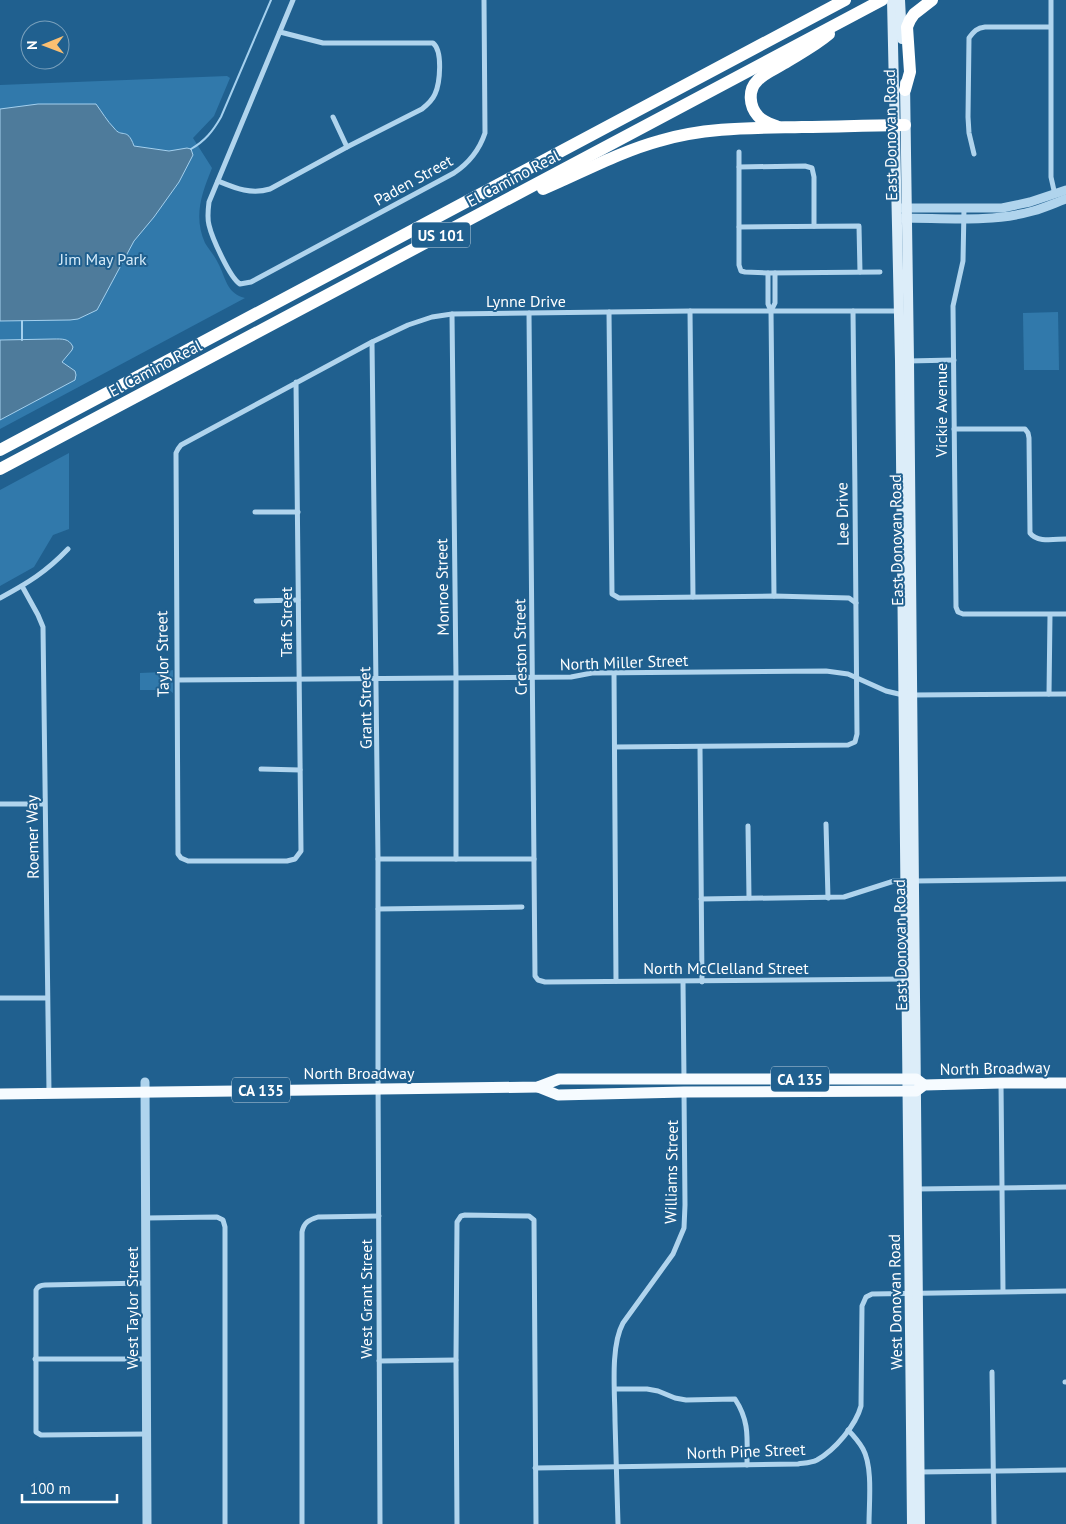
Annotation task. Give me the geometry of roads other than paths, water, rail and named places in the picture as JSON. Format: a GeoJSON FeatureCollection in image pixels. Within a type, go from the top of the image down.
{"type":"FeatureCollection","features":[{"type":"Feature","properties":{"kind":"highway","name":"El Camino Real"},"geometry":{"type":"LineString","coordinates":[[0,450],[845,0]]}},
{"type":"Feature","properties":{"kind":"highway","name":"El Camino Real"},"geometry":{"type":"LineString","coordinates":[[0,469],[882,0]]}},
{"type":"Feature","properties":{"kind":"highway"},"geometry":{"type":"LineString","coordinates":[[905,90],[910,72],[907,27],[910,20],[932,0]]}},
{"type":"Feature","properties":{"kind":"highway"},"geometry":{"type":"LineString","coordinates":[[780,128],[766,122],[758,116],[753,108],[751,91],[756,82],[768,72],[816,44],[853,15]]}},
{"type":"Feature","properties":{"kind":"highway"},"geometry":{"type":"LineString","coordinates":[[509,199],[542,190],[629,151],[658,141],[688,134],[780,128],[900,125]]}},
{"type":"Feature","properties":{"kind":"main road","name":"East Donovan Road"},"geometry":{"type":"LineString","coordinates":[[892,0],[896,16],[905,90],[900,125]]}},
{"type":"Feature","properties":{"kind":"main road","name":"East Donovan Road"},"geometry":{"type":"LineString","coordinates":[[900,0],[896,16],[905,361],[911,979],[914,1085]]}},
{"type":"Feature","properties":{"kind":"main road","name":"North Broadway"},"geometry":{"type":"LineString","coordinates":[[0,1094],[145,1087],[378,1090],[538,1087],[559,1079],[684,1079],[914,1085]]}},
{"type":"Feature","properties":{"kind":"main road","name":"North Broadway"},"geometry":{"type":"LineString","coordinates":[[538,1087],[558,1095],[914,1085],[1066,1083]]}},
{"type":"Feature","properties":{"kind":"main road","name":"West Donovan Road"},"geometry":{"type":"LineString","coordinates":[[914,1085],[913,1189],[916,1472],[920,1524]]}},
{"type":"Feature","properties":{"kind":"main road","name":"West Donovan Road"},"geometry":{"type":"LineString","coordinates":[[912,1524],[916,1472]]}},
{"type":"Feature","properties":{"kind":"street"},"geometry":{"type":"LineString","coordinates":[[280,32],[323,43],[433,43],[438,46],[439,60],[438,84],[435,94],[422,109],[270,189],[263,191],[244,190],[218,181],[293,0]]}},
{"type":"Feature","properties":{"kind":"street","name":"Paden Street"},"geometry":{"type":"LineString","coordinates":[[218,181],[209,202],[209,224],[212,235],[228,267],[236,281],[240,284],[251,282],[465,166],[481,144],[484,133],[484,0]]}},
{"type":"Feature","properties":{"kind":"street"},"geometry":{"type":"LineString","coordinates":[[1050,0],[1051,177],[1059,198]]}},
{"type":"Feature","properties":{"kind":"street"},"geometry":{"type":"LineString","coordinates":[[974,154],[969,133],[968,117],[970,38],[973,32],[978,28],[985,27],[1050,27]]}},
{"type":"Feature","properties":{"kind":"street"},"geometry":{"type":"LineString","coordinates":[[333,117],[347,147]]}},
{"type":"Feature","properties":{"kind":"street"},"geometry":{"type":"LineString","coordinates":[[739,152],[739,265],[741,270],[745,272],[768,273],[880,272]]}},
{"type":"Feature","properties":{"kind":"street"},"geometry":{"type":"LineString","coordinates":[[739,167],[805,166],[812,168],[814,177],[814,226]]}},
{"type":"Feature","properties":{"kind":"street"},"geometry":{"type":"LineString","coordinates":[[902,213],[964,218],[1005,216],[1033,211],[1059,198],[1066,190]]}},
{"type":"Feature","properties":{"kind":"street"},"geometry":{"type":"LineString","coordinates":[[902,213],[1008,207],[1059,198]]}},
{"type":"Feature","properties":{"kind":"street","name":"Vickie Avenue"},"geometry":{"type":"LineString","coordinates":[[964,209],[963,261],[953,306],[956,607],[958,612],[963,614],[1050,614]]}},
{"type":"Feature","properties":{"kind":"street"},"geometry":{"type":"LineString","coordinates":[[739,227],[859,226],[860,272]]}},
{"type":"Feature","properties":{"kind":"street"},"geometry":{"type":"LineString","coordinates":[[768,273],[768,304],[771,311],[774,596]]}},
{"type":"Feature","properties":{"kind":"street"},"geometry":{"type":"LineString","coordinates":[[771,311],[775,303],[775,273]]}},
{"type":"Feature","properties":{"kind":"street"},"geometry":{"type":"LineString","coordinates":[[690,311],[693,597]]}},
{"type":"Feature","properties":{"kind":"street","name":"Lee Drive"},"geometry":{"type":"LineString","coordinates":[[700,747],[848,745],[855,742],[857,734],[857,678],[854,311]]}},
{"type":"Feature","properties":{"kind":"street","name":"Lynne Drive"},"geometry":{"type":"LineString","coordinates":[[178,449],[181,445],[372,342],[408,325],[452,314],[904,311]]}},
{"type":"Feature","properties":{"kind":"street"},"geometry":{"type":"LineString","coordinates":[[608,312],[612,594],[619,598],[774,596],[849,598],[856,603]]}},
{"type":"Feature","properties":{"kind":"street","name":"Creston Street"},"geometry":{"type":"LineString","coordinates":[[529,313],[534,973],[538,980]]}},
{"type":"Feature","properties":{"kind":"street","name":"Monroe Street"},"geometry":{"type":"LineString","coordinates":[[452,314],[456,859]]}},
{"type":"Feature","properties":{"kind":"street","name":"Grant Street"},"geometry":{"type":"LineString","coordinates":[[372,342],[377,678],[378,1074]]}},
{"type":"Feature","properties":{"kind":"street"},"geometry":{"type":"LineString","coordinates":[[905,361],[954,360]]}},
{"type":"Feature","properties":{"kind":"street","name":"Taft Street"},"geometry":{"type":"LineString","coordinates":[[295,859],[301,851],[296,382]]}},
{"type":"Feature","properties":{"kind":"street"},"geometry":{"type":"LineString","coordinates":[[954,429],[1025,430],[1029,438],[1031,536],[1039,539],[1066,539]]}},
{"type":"Feature","properties":{"kind":"street","name":"Taylor Street"},"geometry":{"type":"LineString","coordinates":[[178,449],[176,453],[178,854],[181,858],[188,861],[288,862],[295,859]]}},
{"type":"Feature","properties":{"kind":"street"},"geometry":{"type":"LineString","coordinates":[[255,512],[298,512]]}},
{"type":"Feature","properties":{"kind":"street"},"geometry":{"type":"LineString","coordinates":[[0,598],[52,566],[68,549]]}},
{"type":"Feature","properties":{"kind":"street","name":"Roemer Way"},"geometry":{"type":"LineString","coordinates":[[22,586],[38,615],[42,627],[49,1093]]}},
{"type":"Feature","properties":{"kind":"street"},"geometry":{"type":"LineString","coordinates":[[256,601],[298,600]]}},
{"type":"Feature","properties":{"kind":"street"},"geometry":{"type":"LineString","coordinates":[[1050,694],[1050,614],[1066,614]]}},
{"type":"Feature","properties":{"kind":"street","name":"North Miller Street"},"geometry":{"type":"LineString","coordinates":[[178,680],[533,678],[571,677],[592,673],[826,671],[848,674],[886,691],[908,695],[1066,694]]}},
{"type":"Feature","properties":{"kind":"street"},"geometry":{"type":"LineString","coordinates":[[614,673],[616,981]]}},
{"type":"Feature","properties":{"kind":"street"},"geometry":{"type":"LineString","coordinates":[[615,747],[700,747],[702,982]]}},
{"type":"Feature","properties":{"kind":"street"},"geometry":{"type":"LineString","coordinates":[[261,770],[300,770]]}},
{"type":"Feature","properties":{"kind":"street"},"geometry":{"type":"LineString","coordinates":[[0,804],[44,804]]}},
{"type":"Feature","properties":{"kind":"street"},"geometry":{"type":"LineString","coordinates":[[826,824],[828,898]]}},
{"type":"Feature","properties":{"kind":"street"},"geometry":{"type":"LineString","coordinates":[[748,826],[749,898]]}},
{"type":"Feature","properties":{"kind":"street"},"geometry":{"type":"LineString","coordinates":[[378,859],[534,858]]}},
{"type":"Feature","properties":{"kind":"street"},"geometry":{"type":"LineString","coordinates":[[701,898],[844,897],[894,881],[1066,879]]}},
{"type":"Feature","properties":{"kind":"street"},"geometry":{"type":"LineString","coordinates":[[378,909],[522,907]]}},
{"type":"Feature","properties":{"kind":"street","name":"North McClelland Street"},"geometry":{"type":"LineString","coordinates":[[538,980],[544,982],[702,982],[911,979]]}},
{"type":"Feature","properties":{"kind":"street","name":"Williams Street"},"geometry":{"type":"LineString","coordinates":[[618,1524],[615,1389],[618,1332],[673,1254],[684,1228],[683,982]]}},
{"type":"Feature","properties":{"kind":"street"},"geometry":{"type":"LineString","coordinates":[[0,998],[47,998]]}},
{"type":"Feature","properties":{"kind":"street","name":"West Grant Street"},"geometry":{"type":"LineString","coordinates":[[378,1074],[380,1524]]}},
{"type":"Feature","properties":{"kind":"street"},"geometry":{"type":"LineString","coordinates":[[1001,1083],[1003,1292]]}},
{"type":"Feature","properties":{"kind":"street","name":"West Taylor Street"},"geometry":{"type":"LineString","coordinates":[[145,1087],[148,1524]]}},
{"type":"Feature","properties":{"kind":"street"},"geometry":{"type":"LineString","coordinates":[[913,1189],[1066,1187]]}},
{"type":"Feature","properties":{"kind":"street"},"geometry":{"type":"LineString","coordinates":[[302,1524],[302,1232],[305,1223],[310,1219],[318,1217],[378,1216]]}},
{"type":"Feature","properties":{"kind":"street"},"geometry":{"type":"LineString","coordinates":[[458,1524],[457,1222],[461,1216],[529,1216],[534,1220],[536,1524]]}},
{"type":"Feature","properties":{"kind":"street"},"geometry":{"type":"LineString","coordinates":[[146,1218],[216,1217],[223,1220],[226,1226],[226,1524]]}},
{"type":"Feature","properties":{"kind":"street"},"geometry":{"type":"LineString","coordinates":[[146,1283],[45,1284],[37,1288],[35,1360],[36,1429],[39,1435],[147,1434]]}},
{"type":"Feature","properties":{"kind":"street","name":"North Pine Street"},"geometry":{"type":"LineString","coordinates":[[535,1468],[798,1464],[815,1460],[839,1441],[856,1419],[861,1406],[862,1306],[866,1297],[872,1294],[1066,1291]]}},
{"type":"Feature","properties":{"kind":"street"},"geometry":{"type":"LineString","coordinates":[[35,1360],[147,1359]]}},
{"type":"Feature","properties":{"kind":"street"},"geometry":{"type":"LineString","coordinates":[[379,1361],[456,1360]]}},
{"type":"Feature","properties":{"kind":"street"},"geometry":{"type":"LineString","coordinates":[[992,1372],[994,1524]]}},
{"type":"Feature","properties":{"kind":"street"},"geometry":{"type":"LineString","coordinates":[[615,1389],[647,1389],[686,1400],[735,1399],[743,1410],[746,1422],[747,1465]]}},
{"type":"Feature","properties":{"kind":"street"},"geometry":{"type":"LineString","coordinates":[[848,1430],[863,1449],[867,1458],[869,1468],[870,1524]]}},
{"type":"Feature","properties":{"kind":"street"},"geometry":{"type":"LineString","coordinates":[[916,1472],[1066,1470]]}},
{"type":"Feature","properties":{"kind":"waterway"},"geometry":{"type":"LineString","coordinates":[[191,149],[208,135],[221,117],[271,0]]}},
{"type":"Feature","properties":{"kind":"waterway"},"geometry":{"type":"LineString","coordinates":[[22,321],[22,340]]}},
{"type":"Feature","properties":{"kind":"park label","name":"Jim May Park"},"geometry":{"type":"Point","coordinates":[103,259]}}]}
